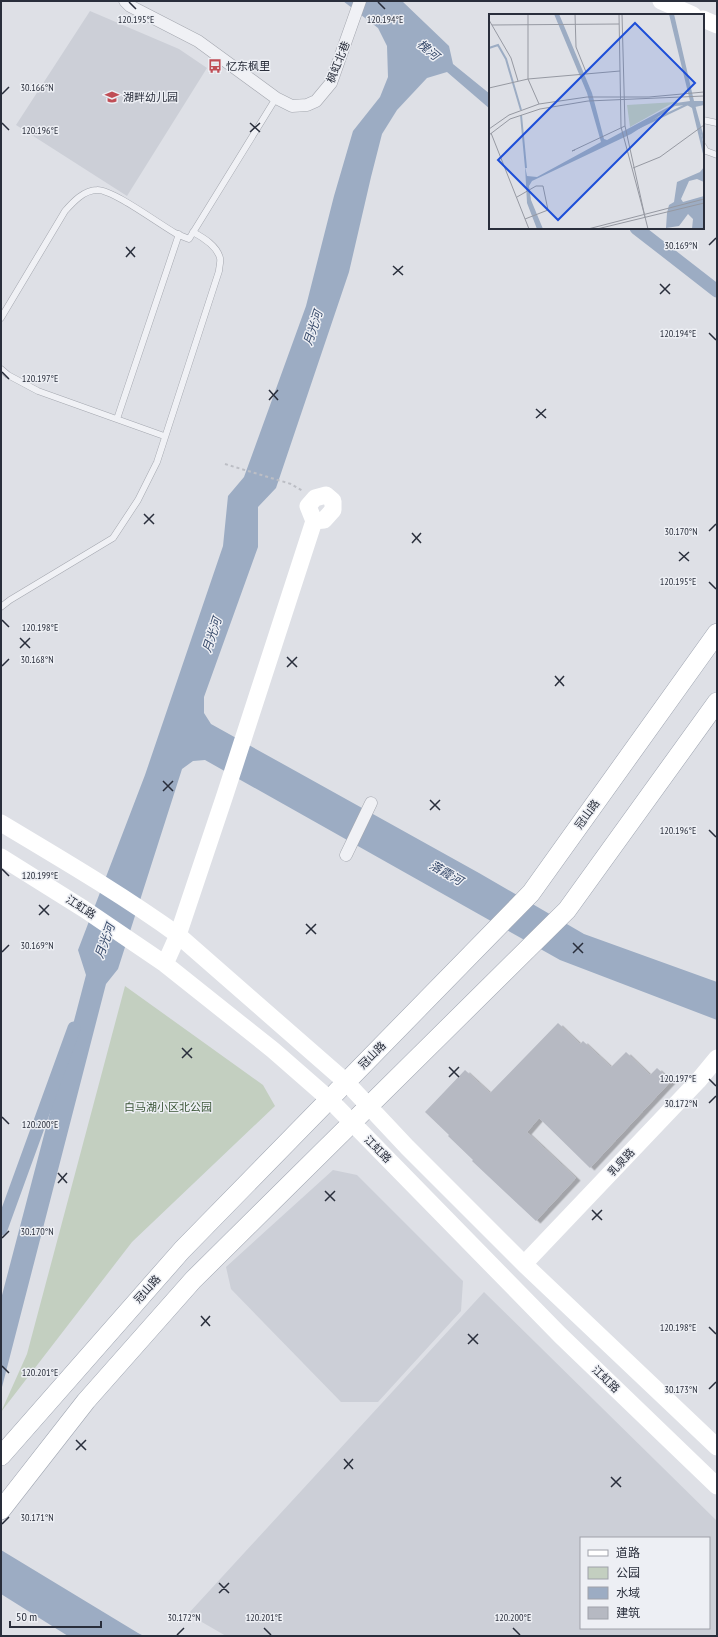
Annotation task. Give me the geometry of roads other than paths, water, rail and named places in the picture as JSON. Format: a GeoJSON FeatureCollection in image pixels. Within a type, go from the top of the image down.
{"type":"FeatureCollection","features":[{"type":"Feature","properties":{"kind":"main road"},"geometry":{"type":"LineString","coordinates":[[661,1],[685,13]]}},
{"type":"Feature","properties":{"kind":"main road"},"geometry":{"type":"LineString","coordinates":[[704,19],[717,25]]}},
{"type":"Feature","properties":{"kind":"main road"},"geometry":{"type":"LineString","coordinates":[[165,964],[178,935],[314,521]]}},
{"type":"Feature","properties":{"kind":"main road","name":"冠山路"},"geometry":{"type":"LineString","coordinates":[[1,1456],[182,1250],[531,893],[717,633]]}},
{"type":"Feature","properties":{"kind":"main road"},"geometry":{"type":"LineString","coordinates":[[1,1510],[86,1401],[193,1280],[567,910],[717,702]]}},
{"type":"Feature","properties":{"kind":"main road","name":"江虹路"},"geometry":{"type":"LineString","coordinates":[[1,823],[150,914],[178,935],[346,1082],[524,1264],[717,1447]]}},
{"type":"Feature","properties":{"kind":"main road","name":"江虹路"},"geometry":{"type":"LineString","coordinates":[[1,856],[84,909],[165,964],[273,1050],[352,1122],[560,1335],[717,1486]]}},
{"type":"Feature","properties":{"kind":"main road","name":"乳泉路"},"geometry":{"type":"LineString","coordinates":[[524,1264],[717,1058]]}},
{"type":"Feature","properties":{"kind":"street","name":"枫虹北巷"},"geometry":{"type":"LineString","coordinates":[[125,1],[130,6],[198,41],[276,98],[292,106],[307,105],[316,101],[331,83],[360,1]]}},
{"type":"Feature","properties":{"kind":"street"},"geometry":{"type":"LineString","coordinates":[[346,854],[371,804]]}},
{"type":"Feature","properties":{"kind":"lane"},"geometry":{"type":"LineString","coordinates":[[1,318],[65,211],[72,203],[83,195],[97,190],[110,193],[178,234],[189,239],[276,98]]}},
{"type":"Feature","properties":{"kind":"lane"},"geometry":{"type":"LineString","coordinates":[[704,120],[717,123]]}},
{"type":"Feature","properties":{"kind":"lane"},"geometry":{"type":"LineString","coordinates":[[704,148],[706,151],[717,155]]}},
{"type":"Feature","properties":{"kind":"lane"},"geometry":{"type":"LineString","coordinates":[[1,607],[10,600],[113,538],[141,494],[157,462],[164,436],[220,265],[220,259],[214,248],[206,240],[193,232]]}},
{"type":"Feature","properties":{"kind":"lane"},"geometry":{"type":"LineString","coordinates":[[117,419],[178,234]]}},
{"type":"Feature","properties":{"kind":"lane"},"geometry":{"type":"LineString","coordinates":[[1,369],[8,375],[38,391],[164,436]]}},
{"type":"Feature","properties":{"kind":"water","name":"落霞河"},"geometry":{"type":"Polygon","coordinates":[[[343,1],[402,1],[449,46],[453,64],[489,93],[489,108],[447,72],[427,78],[397,110],[382,134],[349,272],[276,488],[258,507],[258,547],[204,697],[204,713],[211,724],[479,873],[584,934],[717,982],[717,1020],[560,960],[205,760],[193,761],[182,769],[118,969],[106,984],[1,1391],[1,1299],[86,975],[78,950],[145,775],[223,546],[228,496],[244,477],[306,306],[334,196],[353,131],[380,97],[388,77],[387,46],[378,28],[343,1]]]}},
{"type":"Feature","properties":{"kind":"water"},"geometry":{"type":"Polygon","coordinates":[[[1,1550],[144,1636],[68,1636],[1,1594],[1,1550]]]}},
{"type":"Feature","properties":{"kind":"waterway","name":"槐河"},"geometry":{"type":"LineString","coordinates":[[637,229],[717,291]]}},
{"type":"Feature","properties":{"kind":"waterway","name":"月光河"},"geometry":{"type":"LineString","coordinates":[[1,1229],[74,1028]]}},
{"type":"Feature","properties":{"kind":"place","name":"忆东枫里"},"geometry":{"type":"Point","coordinates":[215,66]}},
{"type":"Feature","properties":{"kind":"place","name":"湖畔幼儿园"},"geometry":{"type":"Point","coordinates":[112,97]}},
{"type":"Feature","properties":{"kind":"park label","name":"白马湖小区北公园"},"geometry":{"type":"Point","coordinates":[168,1107]}}]}
